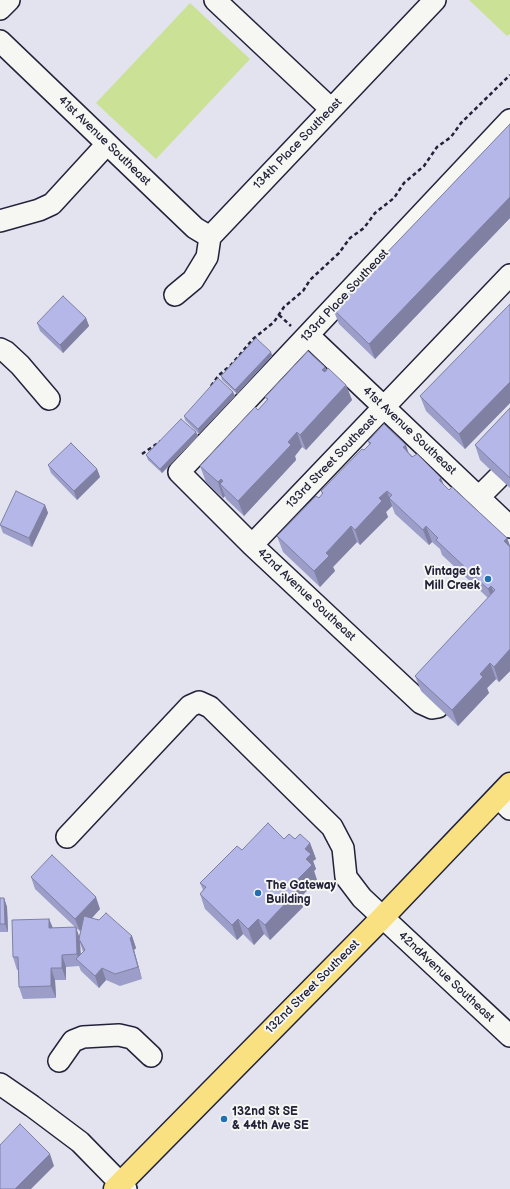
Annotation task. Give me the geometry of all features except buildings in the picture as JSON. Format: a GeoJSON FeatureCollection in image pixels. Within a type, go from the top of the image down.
{"type":"FeatureCollection","features":[{"type":"Feature","properties":{"kind":"main road","name":"132nd Street Southeast"},"geometry":{"type":"LineString","coordinates":[[120,1187],[382,918],[506,796]]}},
{"type":"Feature","properties":{"kind":"street"},"geometry":{"type":"LineString","coordinates":[[0,9],[9,0]]}},
{"type":"Feature","properties":{"kind":"street"},"geometry":{"type":"LineString","coordinates":[[215,0],[331,109]]}},
{"type":"Feature","properties":{"kind":"street","name":"134th Place Southeast"},"geometry":{"type":"LineString","coordinates":[[210,237],[435,0]]}},
{"type":"Feature","properties":{"kind":"street","name":"41st Avenue Southeast"},"geometry":{"type":"LineString","coordinates":[[0,41],[195,228],[210,237]]}},
{"type":"Feature","properties":{"kind":"street","name":"133rd Place Southeast"},"geometry":{"type":"LineString","coordinates":[[179,472],[510,120]]}},
{"type":"Feature","properties":{"kind":"street"},"geometry":{"type":"LineString","coordinates":[[0,221],[39,210],[52,204],[107,144]]}},
{"type":"Feature","properties":{"kind":"street"},"geometry":{"type":"LineString","coordinates":[[175,296],[193,280],[207,257],[210,237]]}},
{"type":"Feature","properties":{"kind":"street","name":"133rd Street Southeast"},"geometry":{"type":"LineString","coordinates":[[252,544],[510,275]]}},
{"type":"Feature","properties":{"kind":"street","name":"41st Avenue Southeast"},"geometry":{"type":"LineString","coordinates":[[308,335],[510,527]]}},
{"type":"Feature","properties":{"kind":"street"},"geometry":{"type":"LineString","coordinates":[[0,349],[6,352],[20,365],[49,399]]}},
{"type":"Feature","properties":{"kind":"street","name":"42nd Avenue Southeast"},"geometry":{"type":"LineString","coordinates":[[179,472],[252,544],[421,703],[426,706],[438,707]]}},
{"type":"Feature","properties":{"kind":"street"},"geometry":{"type":"LineString","coordinates":[[479,498],[498,478]]}},
{"type":"Feature","properties":{"kind":"street","name":"42ndAvenue Southeast"},"geometry":{"type":"LineString","coordinates":[[67,837],[190,706],[199,702],[210,707],[332,827],[343,848],[346,877],[362,898],[510,1036]]}},
{"type":"Feature","properties":{"kind":"street"},"geometry":{"type":"LineString","coordinates":[[59,1061],[73,1041],[83,1037],[119,1035],[132,1038],[151,1056]]}},
{"type":"Feature","properties":{"kind":"street"},"geometry":{"type":"LineString","coordinates":[[0,1084],[80,1142],[120,1187]]}},
{"type":"Feature","properties":{"kind":"path"},"geometry":{"type":"LineString","coordinates":[[208,390],[219,375],[231,365],[257,336],[274,322],[284,307],[303,291],[310,280],[339,253],[350,238],[364,228],[374,213],[394,198],[404,183],[424,166],[437,147],[451,137],[461,123],[510,75]]}},
{"type":"Feature","properties":{"kind":"path"},"geometry":{"type":"LineString","coordinates":[[142,454],[162,440]]}},
{"type":"Feature","properties":{"kind":"green space"},"geometry":{"type":"Polygon","coordinates":[[[469,0],[510,0],[510,34],[507,36],[469,0]]]}},
{"type":"Feature","properties":{"kind":"green space"},"geometry":{"type":"Polygon","coordinates":[[[190,3],[250,59],[156,159],[96,103],[190,3]]]}},
{"type":"Feature","properties":{"kind":"place","name":"Vintage at Mill Creek"},"geometry":{"type":"Point","coordinates":[488,579]}},
{"type":"Feature","properties":{"kind":"place","name":"The Gateway Building"},"geometry":{"type":"Point","coordinates":[258,893]}},
{"type":"Feature","properties":{"kind":"place","name":"132nd St SE & 44th Ave SE"},"geometry":{"type":"Point","coordinates":[224,1119]}}]}
